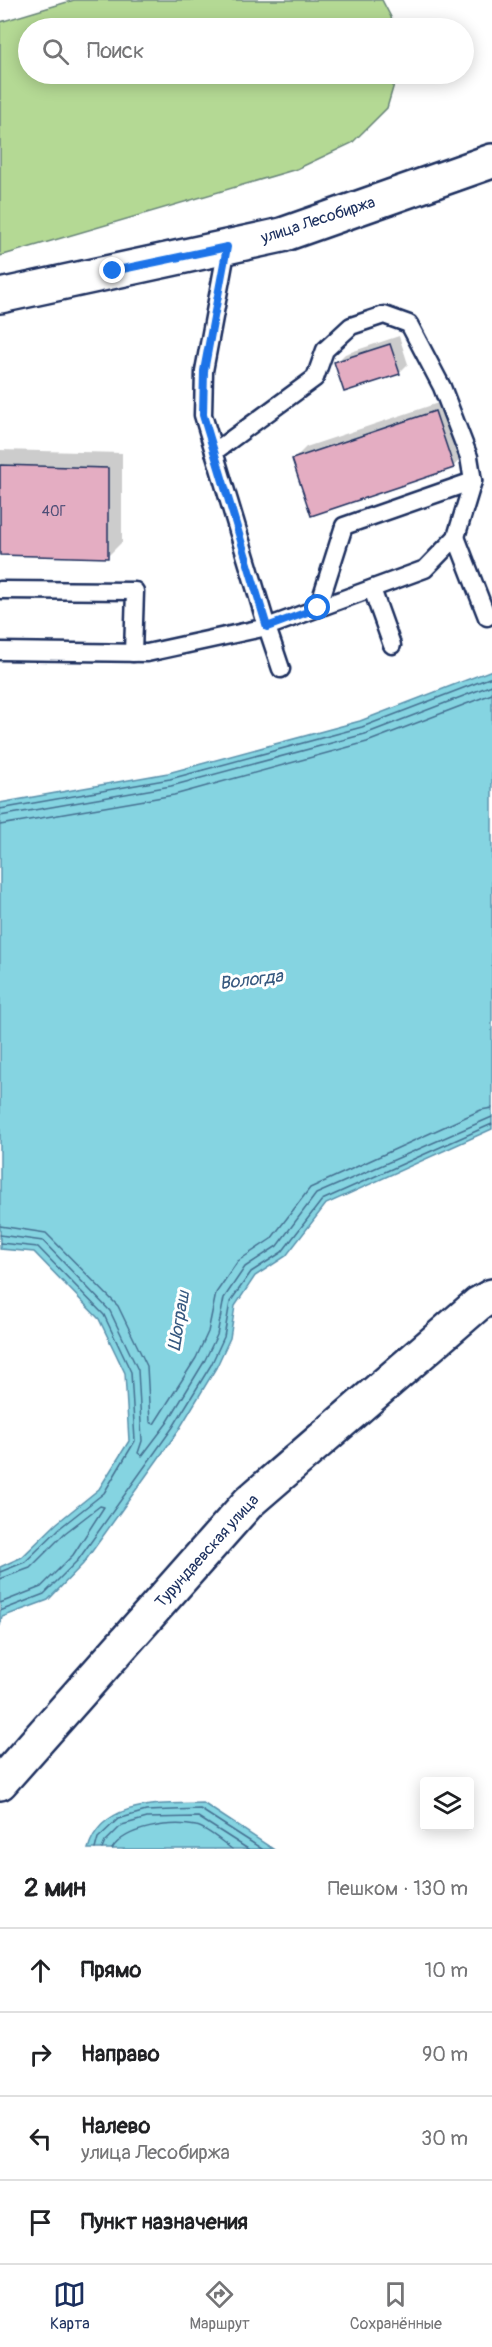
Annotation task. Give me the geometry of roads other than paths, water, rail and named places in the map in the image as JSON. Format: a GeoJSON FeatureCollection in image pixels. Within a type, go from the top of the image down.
{"type":"FeatureCollection","features":[{"type":"Feature","properties":{"kind":"street","name":"улица Лесобиржа"},"geometry":{"type":"LineString","coordinates":[[0,296],[282,235],[492,160]]}},
{"type":"Feature","properties":{"kind":"street","name":"Турундаевская улица"},"geometry":{"type":"LineString","coordinates":[[0,1783],[249,1502],[478,1304],[492,1296]]}},
{"type":"Feature","properties":{"kind":"lane"},"geometry":{"type":"LineString","coordinates":[[227,247],[204,371],[203,415],[281,669]]}},
{"type":"Feature","properties":{"kind":"lane"},"geometry":{"type":"LineString","coordinates":[[0,651],[147,653],[267,627],[425,569],[456,537],[473,482],[469,457],[442,387],[409,324],[384,315],[351,326],[325,350],[315,378],[214,452]]}},
{"type":"Feature","properties":{"kind":"lane"},"geometry":{"type":"LineString","coordinates":[[318,608],[344,526],[473,482]]}},
{"type":"Feature","properties":{"kind":"lane"},"geometry":{"type":"LineString","coordinates":[[456,537],[488,617]]}},
{"type":"Feature","properties":{"kind":"lane"},"geometry":{"type":"LineString","coordinates":[[372,588],[392,645]]}},
{"type":"Feature","properties":{"kind":"lane"},"geometry":{"type":"LineString","coordinates":[[0,590],[135,591],[133,653]]}},
{"type":"Feature","properties":{"kind":"water"},"geometry":{"type":"Polygon","coordinates":[[[492,670],[492,1129],[326,1204],[286,1256],[255,1276],[235,1306],[230,1338],[216,1368],[178,1431],[83,1564],[48,1600],[2,1617],[0,1626],[0,1567],[22,1557],[57,1523],[99,1489],[129,1441],[125,1373],[99,1319],[34,1252],[0,1249],[0,803],[168,773],[360,721],[492,670]]]}},
{"type":"Feature","properties":{"kind":"water"},"geometry":{"type":"Polygon","coordinates":[[[203,1803],[273,1849],[88,1849],[95,1833],[106,1821],[120,1813],[152,1805],[203,1803]]]}},
{"type":"Feature","properties":{"kind":"water label","name":"Вологда"},"geometry":{"type":"Point","coordinates":[251,980]}},
{"type":"Feature","properties":{"kind":"water label","name":"Шограш"},"geometry":{"type":"Point","coordinates":[179,1321]}}]}
